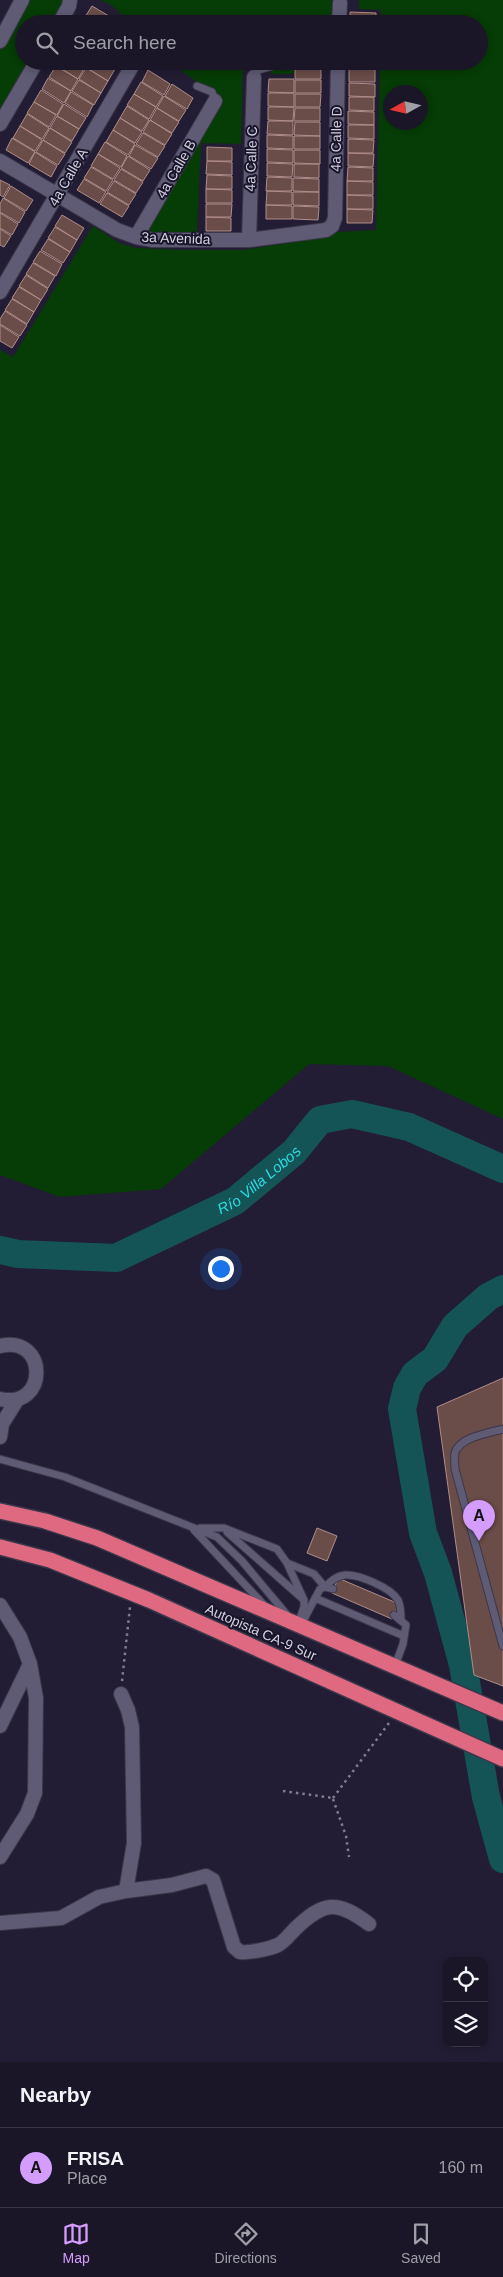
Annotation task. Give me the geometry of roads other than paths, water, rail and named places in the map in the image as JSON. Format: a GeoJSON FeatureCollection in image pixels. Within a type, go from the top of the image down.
{"type":"FeatureCollection","features":[{"type":"Feature","properties":{"kind":"highway","name":"Autopista CA-9 Sur"},"geometry":{"type":"LineString","coordinates":[[0,1511],[45,1521],[97,1538],[503,1713]]}},
{"type":"Feature","properties":{"kind":"highway","name":"Autopista CA-9 Sur"},"geometry":{"type":"LineString","coordinates":[[0,1547],[50,1560],[132,1593],[422,1724],[500,1757]]}},
{"type":"Feature","properties":{"kind":"street"},"geometry":{"type":"LineString","coordinates":[[0,41],[22,0]]}},
{"type":"Feature","properties":{"kind":"street"},"geometry":{"type":"LineString","coordinates":[[339,15],[340,1]]}},
{"type":"Feature","properties":{"kind":"street"},"geometry":{"type":"LineString","coordinates":[[64,15],[70,3]]}},
{"type":"Feature","properties":{"kind":"street"},"geometry":{"type":"LineString","coordinates":[[0,124],[32,70]]}},
{"type":"Feature","properties":{"kind":"street","name":"4a Calle A"},"geometry":{"type":"LineString","coordinates":[[0,292],[130,70]]}},
{"type":"Feature","properties":{"kind":"street","name":"4a Calle D"},"geometry":{"type":"LineString","coordinates":[[335,218],[338,70]]}},
{"type":"Feature","properties":{"kind":"street","name":"4a Calle C"},"geometry":{"type":"LineString","coordinates":[[248,240],[254,77]]}},
{"type":"Feature","properties":{"kind":"street","name":"4a Calle B"},"geometry":{"type":"LineString","coordinates":[[136,237],[215,101]]}},
{"type":"Feature","properties":{"kind":"street","name":"3a Avenida"},"geometry":{"type":"LineString","coordinates":[[0,161],[118,230],[136,237],[153,240],[248,240],[326,230],[332,226],[335,218]]}},
{"type":"Feature","properties":{"kind":"street"},"geometry":{"type":"LineString","coordinates":[[0,1346],[17,1345],[24,1349],[35,1361],[37,1377],[30,1391],[17,1400],[2,1424],[0,1437]]}},
{"type":"Feature","properties":{"kind":"street"},"geometry":{"type":"LineString","coordinates":[[0,1399],[17,1400]]}},
{"type":"Feature","properties":{"kind":"street"},"geometry":{"type":"LineString","coordinates":[[0,1605],[20,1637],[30,1664],[36,1698],[35,1793],[27,1814],[0,1858]]}},
{"type":"Feature","properties":{"kind":"street"},"geometry":{"type":"LineString","coordinates":[[0,1726],[30,1664]]}},
{"type":"Feature","properties":{"kind":"street"},"geometry":{"type":"LineString","coordinates":[[121,1694],[128,1710],[132,1727],[134,1843],[126,1891]]}},
{"type":"Feature","properties":{"kind":"street"},"geometry":{"type":"LineString","coordinates":[[0,1923],[36,1922],[61,1918],[99,1897],[126,1891],[172,1885],[206,1876],[212,1878],[234,1948],[240,1952],[279,1945],[312,1912],[325,1908],[335,1906],[348,1910],[370,1924]]}},
{"type":"Feature","properties":{"kind":"lane"},"geometry":{"type":"LineString","coordinates":[[254,77],[258,70]]}},
{"type":"Feature","properties":{"kind":"lane"},"geometry":{"type":"LineString","coordinates":[[197,86],[212,92],[215,101]]}},
{"type":"Feature","properties":{"kind":"lane"},"geometry":{"type":"LineString","coordinates":[[503,1429],[468,1440],[459,1446],[455,1454],[455,1469],[503,1646]]}},
{"type":"Feature","properties":{"kind":"lane"},"geometry":{"type":"LineString","coordinates":[[0,1459],[65,1477],[149,1508],[192,1528],[217,1537],[242,1561],[297,1624]]}},
{"type":"Feature","properties":{"kind":"lane"},"geometry":{"type":"LineString","coordinates":[[192,1528],[224,1528],[277,1549],[288,1563],[304,1600],[304,1607],[297,1624]]}},
{"type":"Feature","properties":{"kind":"lane"},"geometry":{"type":"LineString","coordinates":[[192,1528],[272,1613]]}},
{"type":"Feature","properties":{"kind":"lane"},"geometry":{"type":"LineString","coordinates":[[224,1528],[304,1600]]}},
{"type":"Feature","properties":{"kind":"lane"},"geometry":{"type":"LineString","coordinates":[[288,1563],[314,1574],[325,1587],[333,1589]]}},
{"type":"Feature","properties":{"kind":"lane"},"geometry":{"type":"LineString","coordinates":[[297,1624],[320,1588],[325,1587],[334,1578],[344,1575],[353,1575],[384,1587],[397,1598],[400,1606],[401,1620]]}},
{"type":"Feature","properties":{"kind":"lane"},"geometry":{"type":"LineString","coordinates":[[315,1598],[404,1636]]}},
{"type":"Feature","properties":{"kind":"lane"},"geometry":{"type":"LineString","coordinates":[[394,1615],[406,1625],[395,1666]]}},
{"type":"Feature","properties":{"kind":"waterway","name":"Río Villa Lobos"},"geometry":{"type":"LineString","coordinates":[[0,1250],[18,1254],[116,1258],[235,1201],[294,1152],[320,1120],[352,1114],[409,1127],[503,1169]]}},
{"type":"Feature","properties":{"kind":"waterway"},"geometry":{"type":"LineString","coordinates":[[503,1289],[488,1297],[455,1326],[435,1359],[415,1374],[407,1388],[402,1409],[423,1533],[438,1573],[463,1665],[486,1797],[503,1859]]}},
{"type":"Feature","properties":{"kind":"place","name":"FRISA"},"geometry":{"type":"Point","coordinates":[479,1541]}}]}
